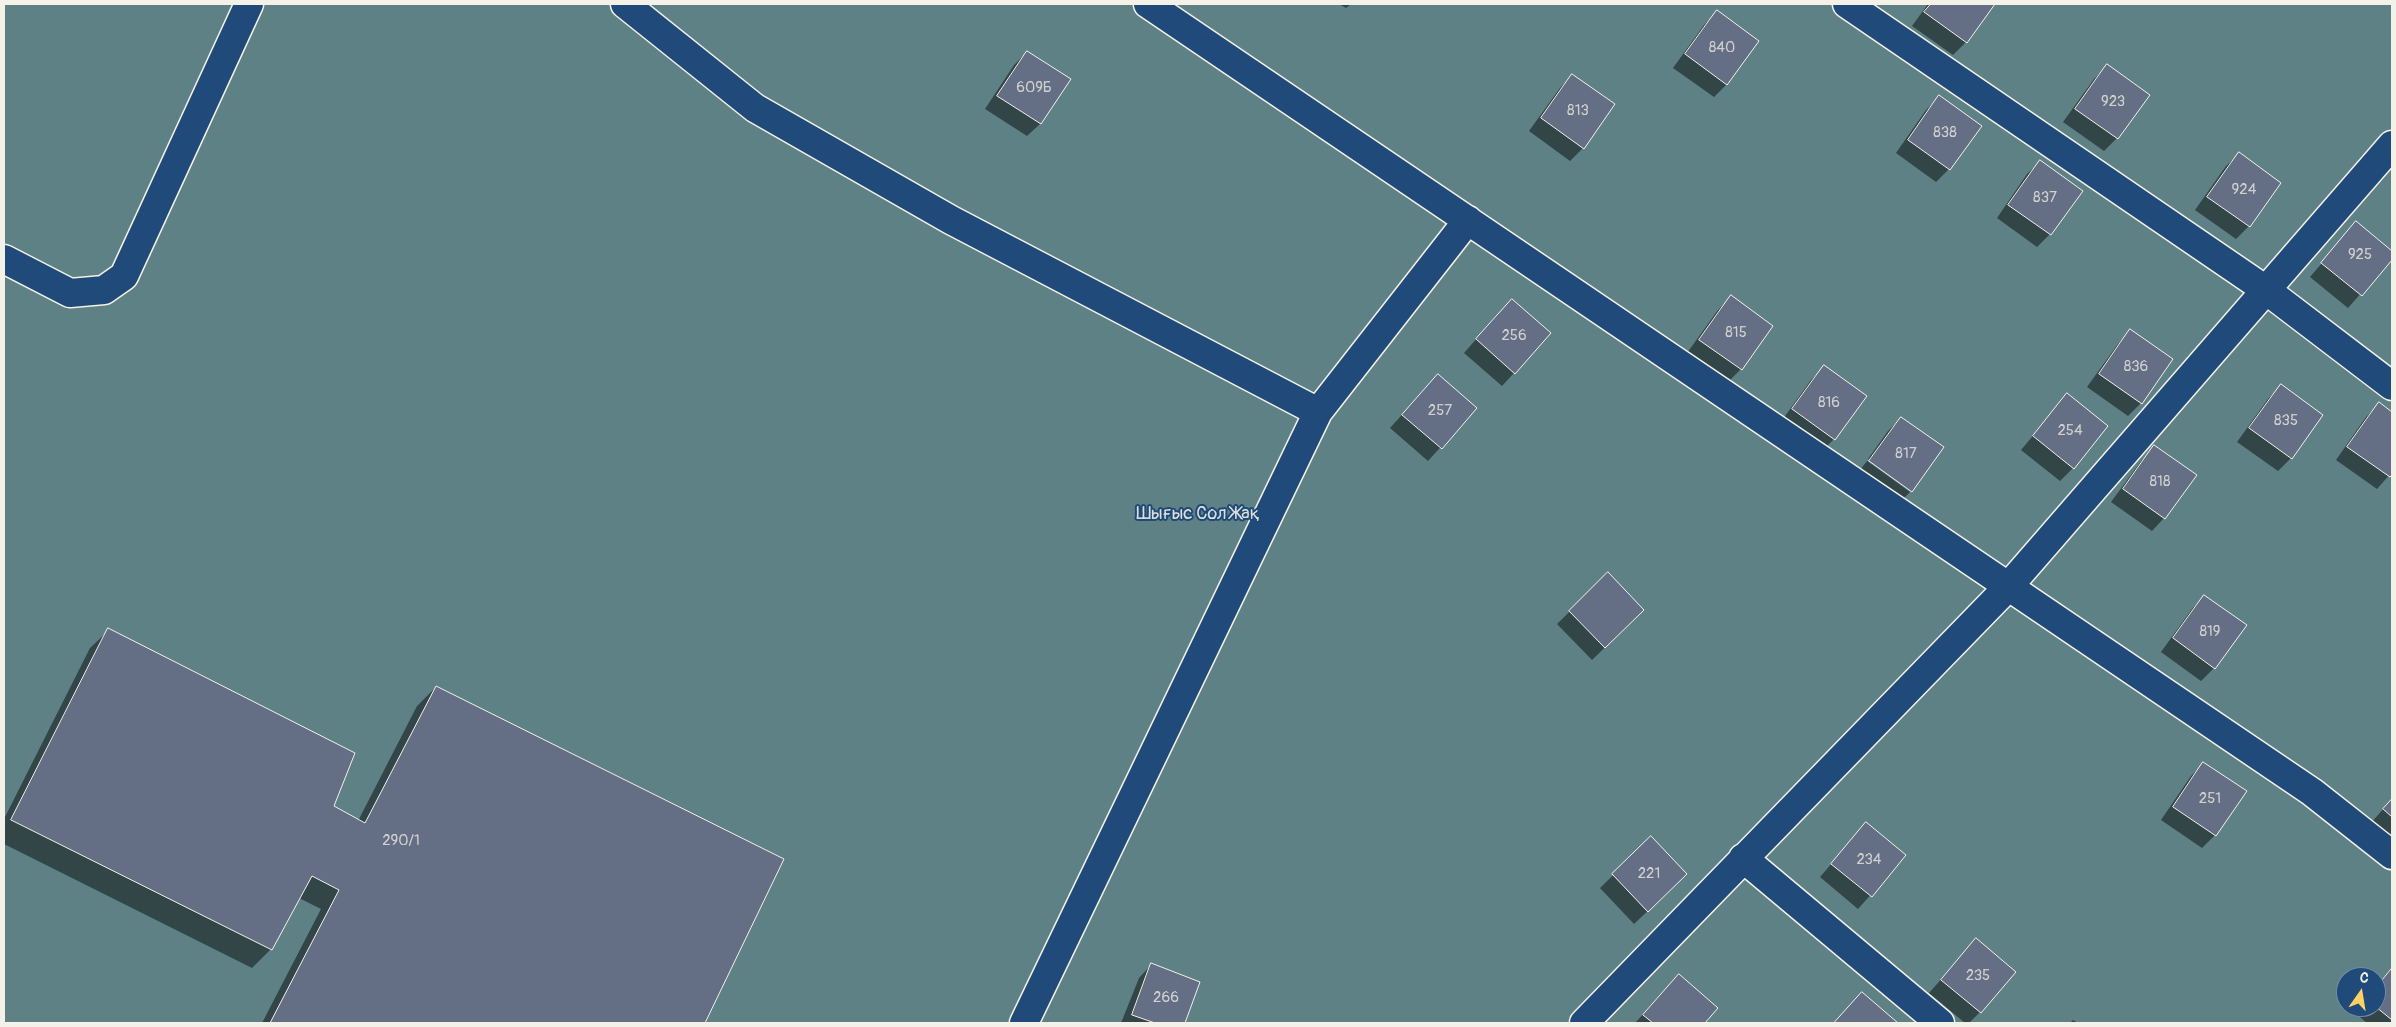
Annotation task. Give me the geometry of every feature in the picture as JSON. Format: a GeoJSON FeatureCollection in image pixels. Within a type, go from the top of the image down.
{"type":"FeatureCollection","features":[{"type":"Feature","properties":{"kind":"street"},"geometry":{"type":"LineString","coordinates":[[4,259],[70,293],[104,290],[124,276],[249,4]]}},
{"type":"Feature","properties":{"kind":"street"},"geometry":{"type":"LineString","coordinates":[[625,4],[755,108],[950,220],[1318,412]]}},
{"type":"Feature","properties":{"kind":"street"},"geometry":{"type":"LineString","coordinates":[[1148,4],[2312,792],[2392,855]]}},
{"type":"Feature","properties":{"kind":"street"},"geometry":{"type":"LineString","coordinates":[[1847,4],[2266,290],[2392,386]]}},
{"type":"Feature","properties":{"kind":"street"},"geometry":{"type":"LineString","coordinates":[[1584,1023],[2008,586],[2392,145]]}},
{"type":"Feature","properties":{"kind":"street"},"geometry":{"type":"LineString","coordinates":[[1024,1023],[1318,412],[1468,220]]}},
{"type":"Feature","properties":{"kind":"street"},"geometry":{"type":"LineString","coordinates":[[1743,858],[1940,1023]]}},
{"type":"Feature","properties":{"kind":"green space","name":"Шығыс Сол Жақ"},"geometry":{"type":"Polygon","coordinates":[[[4,4],[2392,4],[2392,1023],[4,1023],[4,4]]]}},
{"type":"Feature","properties":{"kind":"building"},"geometry":{"type":"Polygon","coordinates":[[[1931,4],[1995,4],[1967,43],[1924,12],[1931,4]]]}},
{"type":"Feature","properties":{"kind":"building"},"geometry":{"type":"Polygon","coordinates":[[[1717,10],[1759,41],[1727,85],[1685,54],[1717,10]]]}},
{"type":"Feature","properties":{"kind":"building"},"geometry":{"type":"Polygon","coordinates":[[[1027,51],[1071,79],[1041,124],[997,96],[1027,51]]]}},
{"type":"Feature","properties":{"kind":"building"},"geometry":{"type":"Polygon","coordinates":[[[2107,64],[2150,95],[2118,139],[2075,109],[2107,64]]]}},
{"type":"Feature","properties":{"kind":"building"},"geometry":{"type":"Polygon","coordinates":[[[1572,74],[1615,104],[1584,149],[1541,118],[1572,74]]]}},
{"type":"Feature","properties":{"kind":"building"},"geometry":{"type":"Polygon","coordinates":[[[1939,95],[1982,126],[1950,170],[1908,140],[1939,95]]]}},
{"type":"Feature","properties":{"kind":"building"},"geometry":{"type":"Polygon","coordinates":[[[2239,152],[2281,183],[2250,227],[2207,197],[2239,152]]]}},
{"type":"Feature","properties":{"kind":"building"},"geometry":{"type":"Polygon","coordinates":[[[2040,160],[2083,191],[2051,235],[2008,205],[2040,160]]]}},
{"type":"Feature","properties":{"kind":"building"},"geometry":{"type":"Polygon","coordinates":[[[2356,221],[2392,251],[2392,260],[2362,296],[2321,263],[2356,221]]]}},
{"type":"Feature","properties":{"kind":"building"},"geometry":{"type":"Polygon","coordinates":[[[1731,295],[1773,326],[1742,370],[1699,340],[1731,295]]]}},
{"type":"Feature","properties":{"kind":"building"},"geometry":{"type":"Polygon","coordinates":[[[1512,299],[1551,333],[1515,374],[1476,339],[1512,299]]]}},
{"type":"Feature","properties":{"kind":"building"},"geometry":{"type":"Polygon","coordinates":[[[2130,329],[2173,359],[2142,404],[2099,374],[2130,329]]]}},
{"type":"Feature","properties":{"kind":"building"},"geometry":{"type":"Polygon","coordinates":[[[1824,365],[1867,396],[1835,440],[1792,409],[1824,365]]]}},
{"type":"Feature","properties":{"kind":"building"},"geometry":{"type":"Polygon","coordinates":[[[1438,374],[1477,408],[1442,449],[1402,415],[1438,374]]]}},
{"type":"Feature","properties":{"kind":"building"},"geometry":{"type":"Polygon","coordinates":[[[2281,384],[2323,415],[2292,459],[2249,428],[2281,384]]]}},
{"type":"Feature","properties":{"kind":"building"},"geometry":{"type":"Polygon","coordinates":[[[2067,393],[2108,426],[2074,469],[2033,436],[2067,393]]]}},
{"type":"Feature","properties":{"kind":"building"},"geometry":{"type":"Polygon","coordinates":[[[2379,402],[2392,412],[2392,475],[2390,477],[2347,447],[2379,402]]]}},
{"type":"Feature","properties":{"kind":"building"},"geometry":{"type":"Polygon","coordinates":[[[1901,417],[1944,447],[1912,492],[1869,461],[1901,417]]]}},
{"type":"Feature","properties":{"kind":"building"},"geometry":{"type":"Polygon","coordinates":[[[2154,445],[2197,475],[2165,519],[2123,489],[2154,445]]]}},
{"type":"Feature","properties":{"kind":"building"},"geometry":{"type":"Polygon","coordinates":[[[1608,572],[1644,610],[1605,648],[1569,611],[1608,572]]]}},
{"type":"Feature","properties":{"kind":"building"},"geometry":{"type":"Polygon","coordinates":[[[2204,595],[2247,625],[2215,669],[2173,638],[2204,595]]]}},
{"type":"Feature","properties":{"kind":"building"},"geometry":{"type":"Polygon","coordinates":[[[108,628],[355,753],[334,806],[365,823],[436,686],[784,859],[705,1023],[270,1023],[339,890],[312,876],[272,950],[11,820],[108,628]]]}},
{"type":"Feature","properties":{"kind":"building"},"geometry":{"type":"Polygon","coordinates":[[[2203,762],[2247,791],[2216,836],[2173,807],[2203,762]]]}},
{"type":"Feature","properties":{"kind":"building"},"geometry":{"type":"Polygon","coordinates":[[[2392,799],[2392,817],[2383,809],[2392,799]]]}},
{"type":"Feature","properties":{"kind":"building"},"geometry":{"type":"Polygon","coordinates":[[[1866,822],[1906,855],[1872,897],[1831,864],[1866,822]]]}},
{"type":"Feature","properties":{"kind":"building"},"geometry":{"type":"Polygon","coordinates":[[[1651,836],[1687,874],[1648,912],[1612,874],[1651,836]]]}},
{"type":"Feature","properties":{"kind":"building"},"geometry":{"type":"Polygon","coordinates":[[[1976,938],[2016,972],[1981,1013],[1941,980],[1976,938]]]}},
{"type":"Feature","properties":{"kind":"building"},"geometry":{"type":"Polygon","coordinates":[[[1151,963],[1200,982],[1185,1023],[1155,1023],[1132,1015],[1151,963]]]}},
{"type":"Feature","properties":{"kind":"building"},"geometry":{"type":"Polygon","coordinates":[[[2392,968],[2392,1020],[2386,1015],[2386,976],[2392,968]]]}},
{"type":"Feature","properties":{"kind":"building"},"geometry":{"type":"Polygon","coordinates":[[[1679,974],[1718,1008],[1705,1023],[1653,1023],[1643,1015],[1679,974]]]}},
{"type":"Feature","properties":{"kind":"building"},"geometry":{"type":"Polygon","coordinates":[[[1862,992],[1898,1023],[1834,1023],[1862,992]]]}}]}
